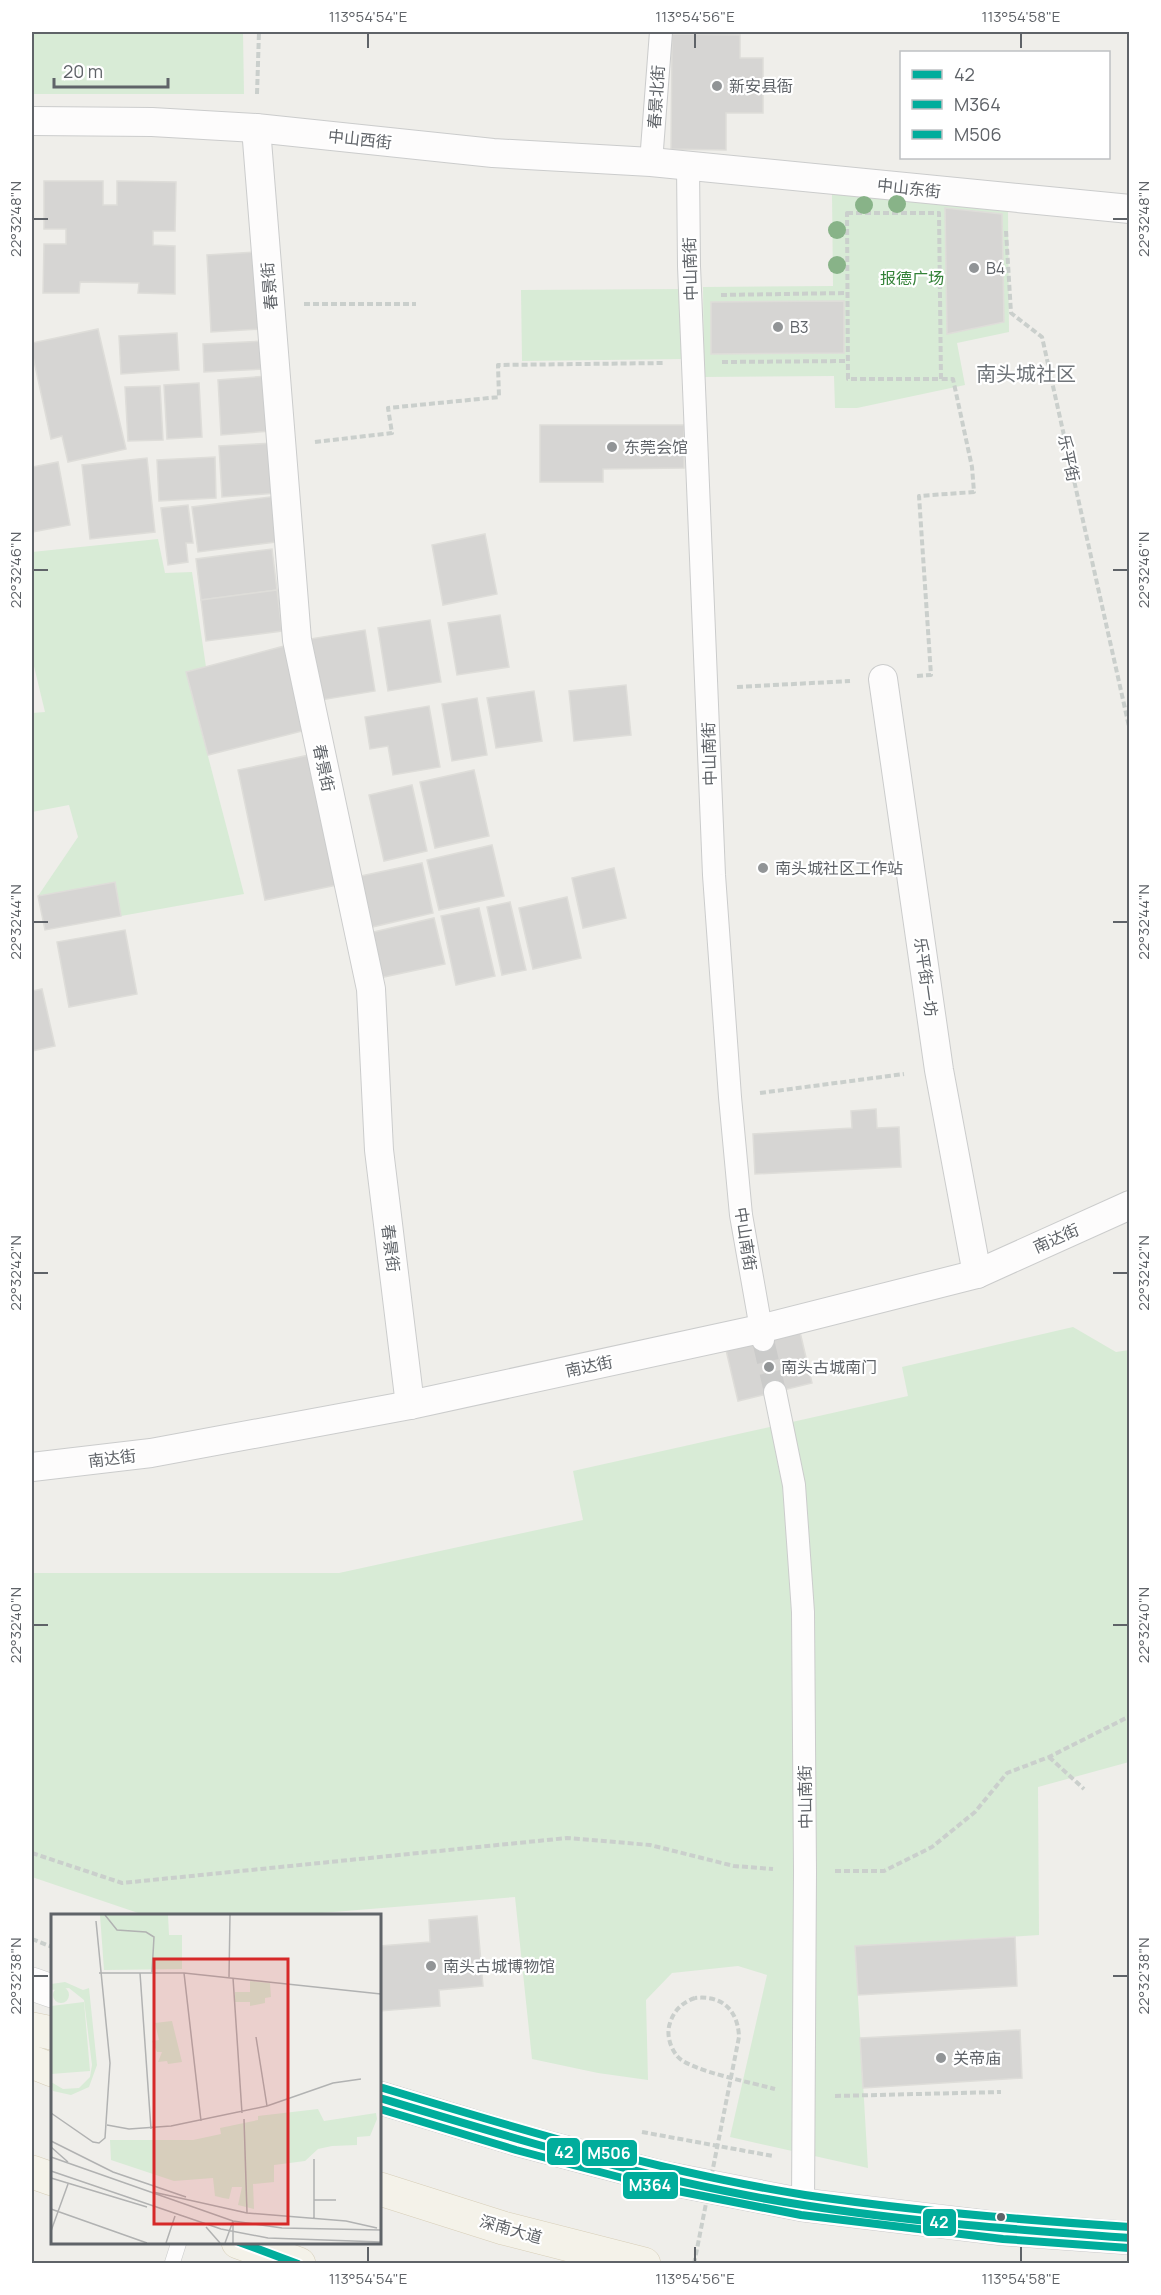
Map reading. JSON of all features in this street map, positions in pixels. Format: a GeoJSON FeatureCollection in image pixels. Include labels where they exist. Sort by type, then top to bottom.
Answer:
{"type":"FeatureCollection","features":[{"type":"Feature","properties":{"kind":"main road"},"geometry":{"type":"LineString","coordinates":[[32,1984],[51,1991]]}},
{"type":"Feature","properties":{"kind":"main road"},"geometry":{"type":"LineString","coordinates":[[32,2029],[51,2033]]}},
{"type":"Feature","properties":{"kind":"main road"},"geometry":{"type":"LineString","coordinates":[[32,2062],[51,2070]]}},
{"type":"Feature","properties":{"kind":"main road"},"geometry":{"type":"LineString","coordinates":[[381,2098],[519,2140],[660,2177],[803,2205],[1004,2229],[1130,2238]]}},
{"type":"Feature","properties":{"kind":"main road"},"geometry":{"type":"LineString","coordinates":[[32,2172],[51,2179]]}},
{"type":"Feature","properties":{"kind":"main road","name":"深南大道"},"geometry":{"type":"LineString","coordinates":[[381,2189],[503,2228],[644,2264]]}},
{"type":"Feature","properties":{"kind":"main road"},"geometry":{"type":"LineString","coordinates":[[244,2244],[299,2264]]}},
{"type":"Feature","properties":{"kind":"street","name":"春景北街"},"geometry":{"type":"LineString","coordinates":[[651,162],[661,32]]}},
{"type":"Feature","properties":{"kind":"street","name":"中山西街"},"geometry":{"type":"LineString","coordinates":[[32,121],[152,122],[256,128],[493,153],[688,165]]}},
{"type":"Feature","properties":{"kind":"street","name":"春景街"},"geometry":{"type":"LineString","coordinates":[[256,128],[297,640],[371,989],[379,1150],[410,1405]]}},
{"type":"Feature","properties":{"kind":"street","name":"中山东街"},"geometry":{"type":"LineString","coordinates":[[688,165],[1130,209]]}},
{"type":"Feature","properties":{"kind":"street","name":"中山南街"},"geometry":{"type":"LineString","coordinates":[[688,165],[690,295],[714,875],[741,1215],[762,1335]]}},
{"type":"Feature","properties":{"kind":"street","name":"乐平街一坊"},"geometry":{"type":"LineString","coordinates":[[883,679],[939,1070],[977,1274]]}},
{"type":"Feature","properties":{"kind":"street","name":"南达街"},"geometry":{"type":"LineString","coordinates":[[32,1467],[151,1453],[410,1405],[762,1335],[977,1274],[1130,1205]]}},
{"type":"Feature","properties":{"kind":"street","name":"中山南街"},"geometry":{"type":"LineString","coordinates":[[776,1392],[794,1485],[803,1612],[806,1871],[803,2205]]}},
{"type":"Feature","properties":{"kind":"lane"},"geometry":{"type":"LineString","coordinates":[[171,2264],[178,2244]]}},
{"type":"Feature","properties":{"kind":"path"},"geometry":{"type":"LineString","coordinates":[[256,128],[259,32]]}},
{"type":"Feature","properties":{"kind":"path","name":"乐平街"},"geometry":{"type":"LineString","coordinates":[[1004,198],[1011,313],[1042,337],[1130,730]]}},
{"type":"Feature","properties":{"kind":"path"},"geometry":{"type":"LineString","coordinates":[[707,689],[931,675],[920,496],[974,492],[972,467],[953,379],[941,379],[848,379],[847,213],[939,213],[941,379]]}},
{"type":"Feature","properties":{"kind":"path"},"geometry":{"type":"LineString","coordinates":[[690,295],[847,293]]}},
{"type":"Feature","properties":{"kind":"path"},"geometry":{"type":"LineString","coordinates":[[270,304],[416,304]]}},
{"type":"Feature","properties":{"kind":"path"},"geometry":{"type":"LineString","coordinates":[[281,446],[392,433],[387,408],[499,397],[498,365],[848,361]]}},
{"type":"Feature","properties":{"kind":"path"},"geometry":{"type":"LineString","coordinates":[[730,1097],[939,1070]]}},
{"type":"Feature","properties":{"kind":"path"},"geometry":{"type":"LineString","coordinates":[[32,1853],[122,1883],[567,1838],[650,1845],[734,1866],[806,1871],[884,1871],[932,1847],[975,1812],[1007,1773],[1049,1757],[1130,1716]]}},
{"type":"Feature","properties":{"kind":"path"},"geometry":{"type":"LineString","coordinates":[[1049,1757],[1084,1789]]}},
{"type":"Feature","properties":{"kind":"path"},"geometry":{"type":"LineString","coordinates":[[32,1939],[51,1947]]}},
{"type":"Feature","properties":{"kind":"path"},"geometry":{"type":"LineString","coordinates":[[694,2264],[717,2150],[730,2082],[732,2071],[739,2037],[734,2013],[726,2004],[716,1999],[695,1998],[686,2001],[678,2007],[671,2018],[668,2029],[669,2040],[678,2057],[692,2066],[712,2071],[722,2074],[732,2077],[752,2083],[804,2097],[1001,2092]]}},
{"type":"Feature","properties":{"kind":"path"},"geometry":{"type":"LineString","coordinates":[[639,2131],[803,2162]]}},
{"type":"Feature","properties":{"kind":"green space"},"geometry":{"type":"Polygon","coordinates":[[[32,32],[243,32],[244,94],[32,94],[32,32]]]}},
{"type":"Feature","properties":{"kind":"green space","name":"报德广场"},"geometry":{"type":"Polygon","coordinates":[[[832,194],[1008,209],[1009,332],[957,343],[965,385],[857,408],[835,408],[834,376],[704,377],[703,287],[833,286],[832,194]]]}},
{"type":"Feature","properties":{"kind":"green space"},"geometry":{"type":"Polygon","coordinates":[[[683,289],[684,359],[522,361],[521,290],[683,289]]]}},
{"type":"Feature","properties":{"kind":"green space"},"geometry":{"type":"Polygon","coordinates":[[[158,539],[165,573],[192,572],[206,667],[186,672],[244,894],[121,916],[115,882],[38,896],[78,837],[69,805],[32,812],[32,713],[45,712],[32,658],[32,552],[158,539]]]}},
{"type":"Feature","properties":{"kind":"green space"},"geometry":{"type":"Polygon","coordinates":[[[1073,1327],[1116,1352],[1129,1350],[1129,1762],[1038,1787],[1039,1935],[855,1946],[868,2168],[730,2137],[767,1975],[738,1966],[672,1973],[646,2000],[648,2080],[598,2073],[532,2059],[515,1897],[309,1914],[141,1914],[32,1877],[32,1573],[339,1573],[583,1520],[573,1471],[908,1396],[902,1367],[1073,1327]]]}},
{"type":"Feature","properties":{"kind":"building","name":"新安县衙"},"geometry":{"type":"Polygon","coordinates":[[[672,34],[740,35],[740,58],[763,58],[763,113],[726,113],[726,150],[671,149],[672,34]]]}},
{"type":"Feature","properties":{"kind":"building"},"geometry":{"type":"Polygon","coordinates":[[[44,181],[103,181],[103,205],[117,205],[117,181],[176,182],[175,231],[153,231],[153,245],[175,246],[175,294],[138,293],[139,283],[80,282],[79,293],[43,293],[44,244],[66,244],[66,229],[44,229],[44,181]]]}},
{"type":"Feature","properties":{"kind":"building","name":"B4"},"geometry":{"type":"Polygon","coordinates":[[[945,208],[1002,214],[1004,322],[947,334],[945,208]]]}},
{"type":"Feature","properties":{"kind":"building"},"geometry":{"type":"Polygon","coordinates":[[[256,252],[261,329],[211,332],[207,255],[256,252]]]}},
{"type":"Feature","properties":{"kind":"building","name":"B3"},"geometry":{"type":"Polygon","coordinates":[[[844,301],[844,353],[711,354],[711,302],[844,301]]]}},
{"type":"Feature","properties":{"kind":"building"},"geometry":{"type":"Polygon","coordinates":[[[98,329],[126,449],[68,462],[62,436],[51,439],[32,343],[98,329]]]}},
{"type":"Feature","properties":{"kind":"building"},"geometry":{"type":"Polygon","coordinates":[[[177,333],[179,370],[121,374],[119,336],[177,333]]]}},
{"type":"Feature","properties":{"kind":"building"},"geometry":{"type":"Polygon","coordinates":[[[265,341],[266,369],[204,372],[203,344],[265,341]]]}},
{"type":"Feature","properties":{"kind":"building"},"geometry":{"type":"Polygon","coordinates":[[[268,376],[271,431],[221,435],[218,380],[268,376]]]}},
{"type":"Feature","properties":{"kind":"building"},"geometry":{"type":"Polygon","coordinates":[[[199,383],[202,437],[167,439],[164,385],[199,383]]]}},
{"type":"Feature","properties":{"kind":"building"},"geometry":{"type":"Polygon","coordinates":[[[160,386],[163,440],[128,441],[125,387],[160,386]]]}},
{"type":"Feature","properties":{"kind":"building","name":"东莞会馆"},"geometry":{"type":"Polygon","coordinates":[[[540,425],[684,425],[684,468],[603,469],[603,482],[540,482],[540,425]]]}},
{"type":"Feature","properties":{"kind":"building"},"geometry":{"type":"Polygon","coordinates":[[[275,443],[278,493],[222,497],[219,446],[275,443]]]}},
{"type":"Feature","properties":{"kind":"building"},"geometry":{"type":"Polygon","coordinates":[[[215,457],[216,498],[159,501],[157,460],[215,457]]]}},
{"type":"Feature","properties":{"kind":"building"},"geometry":{"type":"Polygon","coordinates":[[[147,458],[155,532],[90,539],[82,465],[147,458]]]}},
{"type":"Feature","properties":{"kind":"building"},"geometry":{"type":"Polygon","coordinates":[[[58,462],[70,525],[32,532],[32,467],[58,462]]]}},
{"type":"Feature","properties":{"kind":"building"},"geometry":{"type":"Polygon","coordinates":[[[278,496],[284,541],[198,552],[192,507],[278,496]]]}},
{"type":"Feature","properties":{"kind":"building"},"geometry":{"type":"Polygon","coordinates":[[[188,505],[193,543],[186,543],[188,562],[168,565],[161,508],[188,505]]]}},
{"type":"Feature","properties":{"kind":"building"},"geometry":{"type":"Polygon","coordinates":[[[485,534],[497,594],[443,605],[432,545],[485,534]]]}},
{"type":"Feature","properties":{"kind":"building"},"geometry":{"type":"Polygon","coordinates":[[[272,549],[277,590],[201,600],[196,559],[272,549]]]}},
{"type":"Feature","properties":{"kind":"building"},"geometry":{"type":"Polygon","coordinates":[[[277,590],[282,631],[206,641],[201,600],[277,590]]]}},
{"type":"Feature","properties":{"kind":"building"},"geometry":{"type":"Polygon","coordinates":[[[500,615],[509,667],[457,675],[448,623],[500,615]]]}},
{"type":"Feature","properties":{"kind":"building"},"geometry":{"type":"Polygon","coordinates":[[[430,620],[441,682],[388,691],[378,628],[430,620]]]}},
{"type":"Feature","properties":{"kind":"building"},"geometry":{"type":"Polygon","coordinates":[[[365,630],[375,691],[321,700],[310,639],[365,630]]]}},
{"type":"Feature","properties":{"kind":"building"},"geometry":{"type":"Polygon","coordinates":[[[288,645],[310,729],[208,755],[186,672],[288,645]]]}},
{"type":"Feature","properties":{"kind":"building"},"geometry":{"type":"Polygon","coordinates":[[[626,685],[631,735],[574,741],[569,691],[626,685]]]}},
{"type":"Feature","properties":{"kind":"building"},"geometry":{"type":"Polygon","coordinates":[[[534,691],[542,741],[496,748],[487,698],[534,691]]]}},
{"type":"Feature","properties":{"kind":"building"},"geometry":{"type":"Polygon","coordinates":[[[477,698],[487,755],[452,761],[442,704],[477,698]]]}},
{"type":"Feature","properties":{"kind":"building"},"geometry":{"type":"Polygon","coordinates":[[[429,706],[440,767],[393,775],[388,746],[370,749],[365,717],[429,706]]]}},
{"type":"Feature","properties":{"kind":"building"},"geometry":{"type":"Polygon","coordinates":[[[314,754],[342,884],[265,900],[238,770],[314,754]]]}},
{"type":"Feature","properties":{"kind":"building"},"geometry":{"type":"Polygon","coordinates":[[[474,770],[489,836],[435,848],[420,782],[474,770]]]}},
{"type":"Feature","properties":{"kind":"building"},"geometry":{"type":"Polygon","coordinates":[[[412,785],[427,851],[384,861],[369,795],[412,785]]]}},
{"type":"Feature","properties":{"kind":"building"},"geometry":{"type":"Polygon","coordinates":[[[492,845],[504,896],[439,910],[427,860],[492,845]]]}},
{"type":"Feature","properties":{"kind":"building"},"geometry":{"type":"Polygon","coordinates":[[[422,863],[433,913],[368,928],[356,877],[422,863]]]}},
{"type":"Feature","properties":{"kind":"building"},"geometry":{"type":"Polygon","coordinates":[[[614,868],[626,918],[583,928],[572,878],[614,868]]]}},
{"type":"Feature","properties":{"kind":"building"},"geometry":{"type":"Polygon","coordinates":[[[115,882],[121,916],[45,930],[38,896],[115,882]]]}},
{"type":"Feature","properties":{"kind":"building"},"geometry":{"type":"Polygon","coordinates":[[[567,897],[581,958],[533,969],[519,908],[567,897]]]}},
{"type":"Feature","properties":{"kind":"building"},"geometry":{"type":"Polygon","coordinates":[[[510,902],[526,970],[502,975],[487,907],[510,902]]]}},
{"type":"Feature","properties":{"kind":"building"},"geometry":{"type":"Polygon","coordinates":[[[479,908],[495,976],[456,985],[441,916],[479,908]]]}},
{"type":"Feature","properties":{"kind":"building"},"geometry":{"type":"Polygon","coordinates":[[[434,918],[445,964],[379,978],[369,933],[434,918]]]}},
{"type":"Feature","properties":{"kind":"building"},"geometry":{"type":"Polygon","coordinates":[[[125,930],[137,994],[69,1007],[57,942],[125,930]]]}},
{"type":"Feature","properties":{"kind":"building"},"geometry":{"type":"Polygon","coordinates":[[[42,989],[55,1046],[32,1051],[32,991],[42,989]]]}},
{"type":"Feature","properties":{"kind":"building"},"geometry":{"type":"Polygon","coordinates":[[[876,1109],[877,1128],[899,1127],[901,1167],[755,1174],[753,1134],[852,1128],[851,1111],[876,1109]]]}},
{"type":"Feature","properties":{"kind":"building","name":"南头古城南门"},"geometry":{"type":"Polygon","coordinates":[[[800,1332],[812,1383],[738,1401],[726,1350],[800,1332]]]}},
{"type":"Feature","properties":{"kind":"building","name":"南头古城博物馆"},"geometry":{"type":"Polygon","coordinates":[[[477,1916],[483,1986],[439,1990],[440,2006],[381,2011],[381,1946],[430,1942],[429,1920],[477,1916]]]}},
{"type":"Feature","properties":{"kind":"building"},"geometry":{"type":"Polygon","coordinates":[[[1015,1937],[1017,1986],[858,1995],[855,1946],[1015,1937]]]}},
{"type":"Feature","properties":{"kind":"building"},"geometry":{"type":"Polygon","coordinates":[[[1020,2030],[1022,2078],[863,2088],[860,2038],[1020,2030]]]}},
{"type":"Feature","properties":{"kind":"tunnel"},"geometry":{"type":"LineString","coordinates":[[763,1340],[775,1392]]}},
{"type":"Feature","properties":{"kind":"transit line","name":"M506"},"geometry":{"type":"LineString","coordinates":[[383,2088],[592,2149],[751,2186],[845,2201],[926,2210],[1130,2227]]}},
{"type":"Feature","properties":{"kind":"transit line","name":"42"},"geometry":{"type":"LineString","coordinates":[[381,2098],[590,2159],[749,2196],[925,2221],[1130,2238]]}},
{"type":"Feature","properties":{"kind":"transit line","name":"M364"},"geometry":{"type":"LineString","coordinates":[[381,2109],[516,2150],[657,2187],[801,2215],[1003,2239],[1129,2248]]}},
{"type":"Feature","properties":{"kind":"transit line","name":"42"},"geometry":{"type":"LineString","coordinates":[[244,2244],[298,2264]]}},
{"type":"Feature","properties":{"kind":"place","name":"新安县衙"},"geometry":{"type":"Point","coordinates":[717,86]}},
{"type":"Feature","properties":{"kind":"place","name":"B4"},"geometry":{"type":"Point","coordinates":[974,268]}},
{"type":"Feature","properties":{"kind":"place","name":"B3"},"geometry":{"type":"Point","coordinates":[778,327]}},
{"type":"Feature","properties":{"kind":"place","name":"东莞会馆"},"geometry":{"type":"Point","coordinates":[612,447]}},
{"type":"Feature","properties":{"kind":"place","name":"南头城社区工作站"},"geometry":{"type":"Point","coordinates":[763,868]}},
{"type":"Feature","properties":{"kind":"place","name":"南头古城南门"},"geometry":{"type":"Point","coordinates":[769,1367]}},
{"type":"Feature","properties":{"kind":"place","name":"南头古城博物馆"},"geometry":{"type":"Point","coordinates":[431,1966]}},
{"type":"Feature","properties":{"kind":"place","name":"关帝庙"},"geometry":{"type":"Point","coordinates":[941,2058]}},
{"type":"Feature","properties":{"kind":"district","name":"南头城社区"},"geometry":{"type":"Point","coordinates":[1026,373]}}]}
